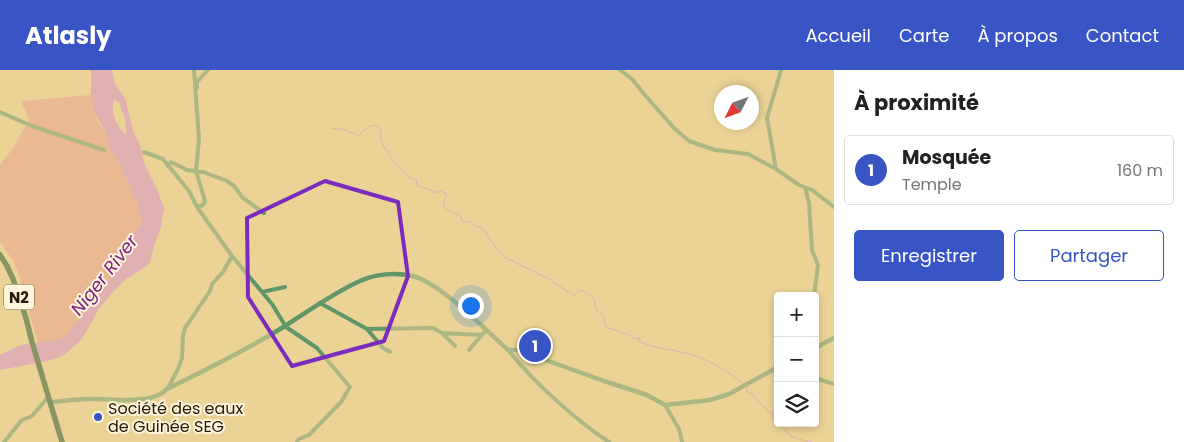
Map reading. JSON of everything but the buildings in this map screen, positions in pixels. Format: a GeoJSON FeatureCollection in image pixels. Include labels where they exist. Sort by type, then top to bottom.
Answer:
{"type":"FeatureCollection","features":[{"type":"Feature","properties":{"kind":"highway","name":"N2"},"geometry":{"type":"LineString","coordinates":[[0,255],[13,279],[26,318],[62,442]]}},
{"type":"Feature","properties":{"kind":"street"},"geometry":{"type":"LineString","coordinates":[[194,70],[199,139],[196,171],[205,201],[203,205],[196,207]]}},
{"type":"Feature","properties":{"kind":"street"},"geometry":{"type":"LineString","coordinates":[[195,91],[197,89],[197,82],[208,70]]}},
{"type":"Feature","properties":{"kind":"street"},"geometry":{"type":"LineString","coordinates":[[620,70],[633,80],[674,128],[689,141],[715,150],[748,154],[776,168],[812,190],[834,207]]}},
{"type":"Feature","properties":{"kind":"street"},"geometry":{"type":"LineString","coordinates":[[776,168],[767,118],[781,70]]}},
{"type":"Feature","properties":{"kind":"street"},"geometry":{"type":"LineString","coordinates":[[0,112],[32,126],[104,150]]}},
{"type":"Feature","properties":{"kind":"street"},"geometry":{"type":"LineString","coordinates":[[144,152],[162,159],[189,191],[196,207],[232,256],[262,292],[285,326],[317,348],[350,387],[341,402],[309,435],[299,439],[297,442]]}},
{"type":"Feature","properties":{"kind":"street"},"geometry":{"type":"LineString","coordinates":[[168,166],[171,162],[186,170],[203,172],[227,181],[234,186],[243,198],[264,213]]}},
{"type":"Feature","properties":{"kind":"street"},"geometry":{"type":"LineString","coordinates":[[805,187],[810,209],[812,250],[818,265],[815,292]]}},
{"type":"Feature","properties":{"kind":"street"},"geometry":{"type":"LineString","coordinates":[[4,442],[22,420],[32,416],[50,399],[146,399],[163,394],[180,363],[185,328],[232,256]]}},
{"type":"Feature","properties":{"kind":"street"},"geometry":{"type":"LineString","coordinates":[[167,389],[285,326],[359,281],[383,275],[413,276],[439,290],[486,330],[508,350],[545,390],[589,429],[608,442]]}},
{"type":"Feature","properties":{"kind":"street"},"geometry":{"type":"LineString","coordinates":[[262,292],[285,286]]}},
{"type":"Feature","properties":{"kind":"street"},"geometry":{"type":"LineString","coordinates":[[320,303],[367,328],[383,348],[390,352]]}},
{"type":"Feature","properties":{"kind":"street"},"geometry":{"type":"LineString","coordinates":[[367,328],[433,328],[442,333],[455,346]]}},
{"type":"Feature","properties":{"kind":"street"},"geometry":{"type":"LineString","coordinates":[[469,350],[486,330]]}},
{"type":"Feature","properties":{"kind":"street"},"geometry":{"type":"LineString","coordinates":[[442,333],[482,335]]}},
{"type":"Feature","properties":{"kind":"street"},"geometry":{"type":"LineString","coordinates":[[819,345],[834,338]]}},
{"type":"Feature","properties":{"kind":"street"},"geometry":{"type":"LineString","coordinates":[[508,350],[518,350],[604,381],[647,394],[665,405],[679,429],[682,442]]}},
{"type":"Feature","properties":{"kind":"street"},"geometry":{"type":"LineString","coordinates":[[665,405],[710,400],[728,394],[774,370]]}},
{"type":"Feature","properties":{"kind":"street"},"geometry":{"type":"LineString","coordinates":[[819,379],[834,384]]}},
{"type":"Feature","properties":{"kind":"highlighted area"},"geometry":{"type":"Polygon","coordinates":[[[325,181],[398,202],[408,276],[384,341],[292,366],[248,297],[247,218],[325,181]]]}},
{"type":"Feature","properties":{"kind":"shaded area"},"geometry":{"type":"Polygon","coordinates":[[[91,70],[112,70],[115,84],[125,98],[144,163],[164,208],[161,227],[151,259],[148,265],[125,280],[112,293],[99,309],[82,339],[69,351],[60,357],[48,361],[0,370],[0,355],[19,346],[56,340],[67,334],[103,290],[122,259],[134,232],[142,222],[136,201],[109,147],[107,136],[95,113],[91,95],[91,70]],[[114,99],[113,113],[117,123],[126,135],[125,122],[119,102],[114,99]]]}},
{"type":"Feature","properties":{"kind":"shaded area"},"geometry":{"type":"Polygon","coordinates":[[[91,95],[97,120],[107,136],[109,147],[136,201],[142,222],[134,232],[122,259],[103,290],[67,334],[54,341],[38,344],[14,262],[0,242],[0,165],[13,148],[29,120],[21,101],[91,95]]]}},
{"type":"Feature","properties":{"kind":"waterway"},"geometry":{"type":"LineString","coordinates":[[331,128],[354,132],[358,136],[369,126],[376,125],[381,131],[381,138],[386,150],[401,170],[412,179],[417,180],[416,184],[418,186],[429,189],[434,193],[440,191],[447,194],[444,207],[460,215],[463,222],[469,221],[485,231],[504,257],[549,279],[573,295],[581,290],[589,294],[594,299],[596,310],[603,315],[606,327],[635,339],[639,337],[639,341],[652,346],[699,357],[720,367],[744,384]]}},
{"type":"Feature","properties":{"kind":"waterway"},"geometry":{"type":"LineString","coordinates":[[747,387],[747,392],[753,395],[767,411],[773,413],[774,418]]}},
{"type":"Feature","properties":{"kind":"waterway"},"geometry":{"type":"LineString","coordinates":[[783,427],[790,435],[797,439],[812,442]]}},
{"type":"Feature","properties":{"kind":"place","name":"Mosquée"},"geometry":{"type":"Point","coordinates":[535,346]}},
{"type":"Feature","properties":{"kind":"place","name":"Société des eaux de Guinée SEG"},"geometry":{"type":"Point","coordinates":[98,417]}},
{"type":"Feature","properties":{"kind":"water label","name":"Niger River"},"geometry":{"type":"Point","coordinates":[104,275]}}]}
